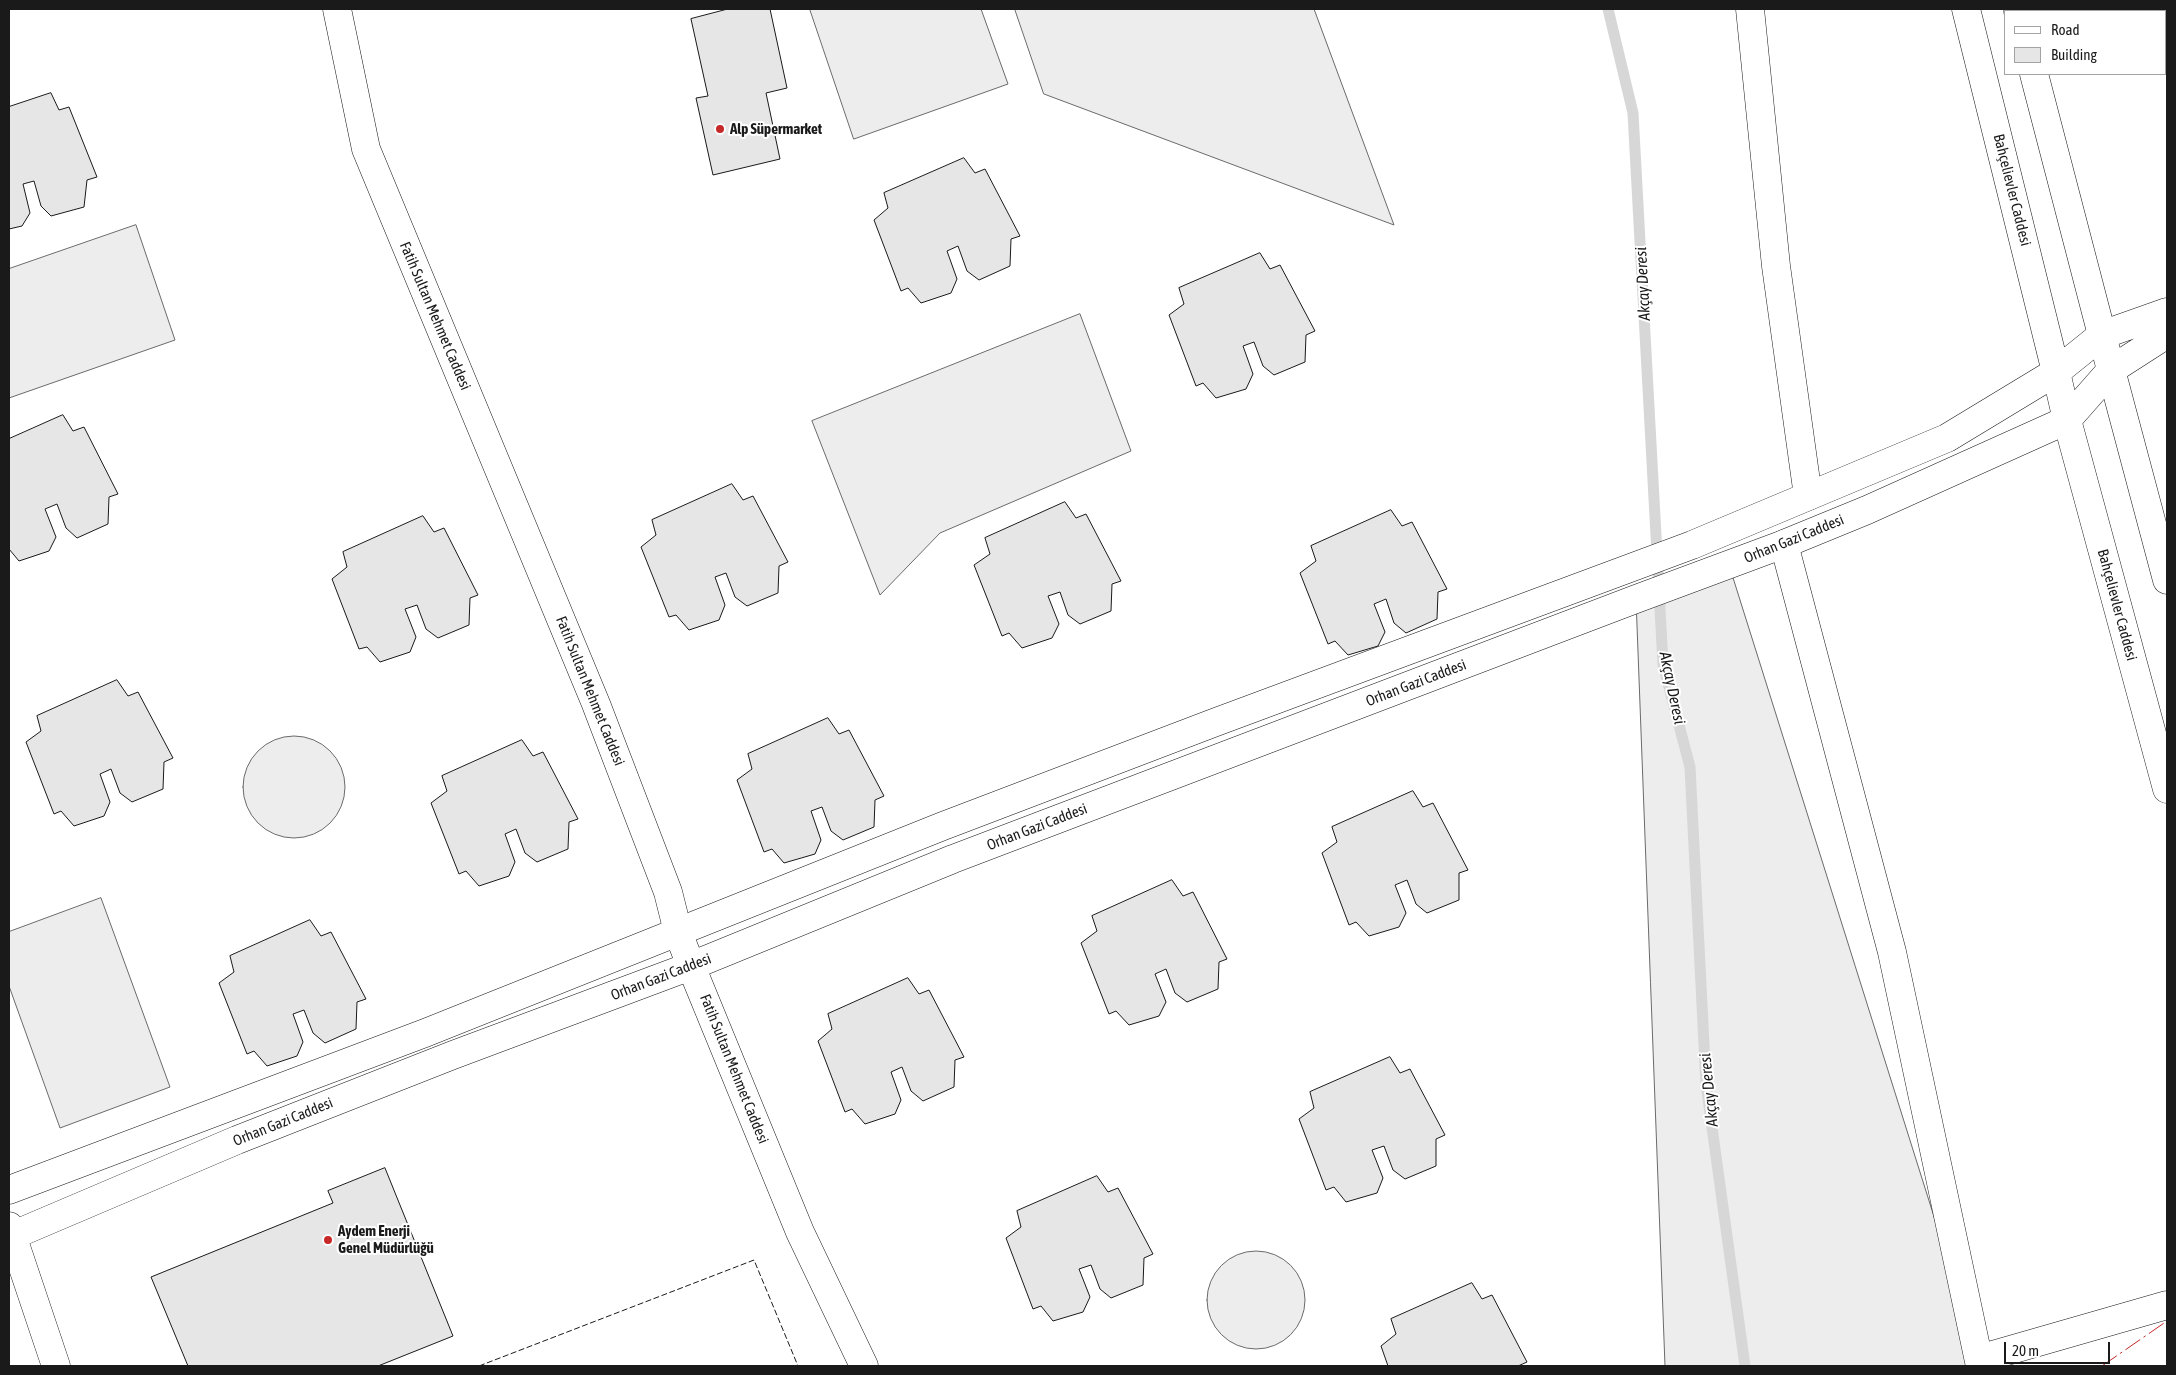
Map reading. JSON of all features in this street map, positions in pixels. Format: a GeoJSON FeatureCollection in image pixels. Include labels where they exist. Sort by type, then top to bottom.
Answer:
{"type":"FeatureCollection","features":[{"type":"Feature","properties":{"kind":"street","name":"Fatih Sultan Mehmet Caddesi"},"geometry":{"type":"LineString","coordinates":[[337,9],[366,149],[596,704],[668,892],[678,932],[691,966],[800,1232],[864,1366]]}},
{"type":"Feature","properties":{"kind":"street"},"geometry":{"type":"LineString","coordinates":[[1750,9],[1776,266],[1808,496]]}},
{"type":"Feature","properties":{"kind":"street","name":"Bahçelievler Caddesi"},"geometry":{"type":"LineString","coordinates":[[1966,9],[2067,420],[2167,790]]}},
{"type":"Feature","properties":{"kind":"street"},"geometry":{"type":"LineString","coordinates":[[2034,75],[2167,580]]}},
{"type":"Feature","properties":{"kind":"street","name":"Orhan Gazi Caddesi"},"geometry":{"type":"LineString","coordinates":[[9,1190],[407,1041],[943,826],[1680,549],[1947,438],[2056,372],[2102,335],[2167,312]]}},
{"type":"Feature","properties":{"kind":"street"},"geometry":{"type":"LineString","coordinates":[[2067,420],[2111,370],[2167,334]]}},
{"type":"Feature","properties":{"kind":"street","name":"Orhan Gazi Caddesi"},"geometry":{"type":"LineString","coordinates":[[10,1233],[237,1140],[453,1055],[691,966],[953,859],[1784,544],[1867,510],[2067,420]]}},
{"type":"Feature","properties":{"kind":"street"},"geometry":{"type":"LineString","coordinates":[[1784,544],[1892,952],[1979,1363],[2167,1305]]}},
{"type":"Feature","properties":{"kind":"street"},"geometry":{"type":"LineString","coordinates":[[10,1233],[56,1366]]}},
{"type":"Feature","properties":{"kind":"shaded area"},"geometry":{"type":"Polygon","coordinates":[[[810,9],[981,9],[1008,84],[854,139],[810,9]]]}},
{"type":"Feature","properties":{"kind":"shaded area"},"geometry":{"type":"Polygon","coordinates":[[[1015,9],[1314,9],[1394,225],[1044,94],[1015,9]]]}},
{"type":"Feature","properties":{"kind":"shaded area"},"geometry":{"type":"Polygon","coordinates":[[[136,225],[175,340],[9,398],[9,269],[136,225]]]}},
{"type":"Feature","properties":{"kind":"shaded area"},"geometry":{"type":"Polygon","coordinates":[[[1080,314],[1131,451],[940,533],[880,595],[812,421],[1080,314]]]}},
{"type":"Feature","properties":{"kind":"shaded area"},"geometry":{"type":"Polygon","coordinates":[[[1729,565],[1981,1366],[1665,1366],[1636,599],[1729,565]]]}},
{"type":"Feature","properties":{"kind":"shaded area"},"geometry":{"type":"Polygon","coordinates":[[[294,736],[304,737],[323,744],[337,758],[344,777],[344,797],[337,816],[323,830],[304,837],[294,838],[284,837],[265,830],[251,816],[244,797],[243,787],[244,777],[251,758],[265,744],[284,737],[294,736]]]}},
{"type":"Feature","properties":{"kind":"shaded area"},"geometry":{"type":"Polygon","coordinates":[[[101,898],[170,1087],[60,1128],[9,986],[9,932],[101,898]]]}},
{"type":"Feature","properties":{"kind":"shaded area"},"geometry":{"type":"Polygon","coordinates":[[[1256,1251],[1275,1254],[1291,1265],[1302,1281],[1305,1300],[1302,1319],[1291,1335],[1275,1346],[1256,1349],[1237,1346],[1221,1335],[1210,1319],[1207,1300],[1210,1281],[1221,1265],[1237,1254],[1256,1251]]]}},
{"type":"Feature","properties":{"kind":"building"},"geometry":{"type":"Polygon","coordinates":[[[728,9],[770,9],[787,88],[766,93],[780,159],[713,175],[696,98],[708,96],[691,19],[728,9]]]}},
{"type":"Feature","properties":{"kind":"building"},"geometry":{"type":"Polygon","coordinates":[[[51,93],[59,110],[69,107],[97,177],[87,180],[84,207],[51,216],[41,206],[34,181],[23,184],[30,213],[22,226],[9,229],[9,107],[51,93]]]}},
{"type":"Feature","properties":{"kind":"building"},"geometry":{"type":"Polygon","coordinates":[[[964,158],[975,173],[985,169],[1020,236],[1011,239],[1010,266],[979,280],[967,271],[958,246],[947,251],[957,279],[951,293],[921,303],[908,288],[901,291],[874,220],[888,208],[884,193],[964,158]]]}},
{"type":"Feature","properties":{"kind":"building"},"geometry":{"type":"Polygon","coordinates":[[[1260,253],[1270,269],[1280,265],[1315,331],[1306,335],[1305,362],[1274,375],[1263,366],[1254,342],[1243,346],[1253,374],[1246,389],[1216,398],[1203,383],[1196,386],[1169,315],[1184,304],[1179,288],[1260,253]]]}},
{"type":"Feature","properties":{"kind":"building"},"geometry":{"type":"Polygon","coordinates":[[[63,415],[73,431],[84,427],[118,494],[109,497],[108,524],[77,538],[66,528],[57,504],[45,509],[56,537],[49,551],[19,561],[9,549],[9,439],[63,415]]]}},
{"type":"Feature","properties":{"kind":"building"},"geometry":{"type":"Polygon","coordinates":[[[732,484],[743,500],[753,496],[788,562],[779,566],[778,593],[747,606],[735,597],[726,573],[715,577],[725,605],[719,620],[689,630],[676,615],[669,617],[641,547],[656,535],[652,520],[732,484]]]}},
{"type":"Feature","properties":{"kind":"building"},"geometry":{"type":"Polygon","coordinates":[[[1065,502],[1076,518],[1086,514],[1121,581],[1112,584],[1111,611],[1080,624],[1068,615],[1060,592],[1048,596],[1059,624],[1052,638],[1022,648],[1009,633],[1002,636],[974,565],[990,554],[985,538],[1065,502]]]}},
{"type":"Feature","properties":{"kind":"building"},"geometry":{"type":"Polygon","coordinates":[[[1391,510],[1402,526],[1412,522],[1447,589],[1438,592],[1437,619],[1406,633],[1394,623],[1386,599],[1374,604],[1385,632],[1378,646],[1348,655],[1335,641],[1328,644],[1300,573],[1316,561],[1311,546],[1391,510]]]}},
{"type":"Feature","properties":{"kind":"building"},"geometry":{"type":"Polygon","coordinates":[[[423,516],[434,532],[444,528],[478,595],[470,598],[469,625],[438,638],[426,629],[417,605],[405,609],[416,637],[410,652],[380,662],[367,647],[359,649],[332,579],[347,567],[343,552],[423,516]]]}},
{"type":"Feature","properties":{"kind":"building"},"geometry":{"type":"Polygon","coordinates":[[[117,680],[128,696],[138,692],[173,758],[164,762],[163,789],[132,802],[120,793],[111,769],[100,774],[110,802],[104,816],[74,826],[61,811],[54,814],[26,742],[41,731],[37,716],[117,680]]]}},
{"type":"Feature","properties":{"kind":"building"},"geometry":{"type":"Polygon","coordinates":[[[828,718],[839,734],[849,730],[884,796],[875,800],[874,827],[843,840],[831,831],[822,807],[811,811],[821,840],[815,854],[784,863],[772,849],[764,852],[737,780],[752,769],[748,754],[828,718]]]}},
{"type":"Feature","properties":{"kind":"building"},"geometry":{"type":"Polygon","coordinates":[[[522,740],[533,756],[543,752],[578,819],[569,822],[568,849],[537,862],[525,853],[516,829],[505,834],[515,862],[509,876],[479,886],[466,871],[459,874],[431,803],[447,791],[442,776],[522,740]]]}},
{"type":"Feature","properties":{"kind":"building"},"geometry":{"type":"Polygon","coordinates":[[[1413,791],[1423,807],[1433,803],[1468,870],[1459,873],[1459,900],[1427,913],[1416,904],[1407,880],[1395,885],[1406,913],[1399,927],[1369,936],[1356,922],[1349,925],[1322,853],[1337,842],[1332,827],[1413,791]]]}},
{"type":"Feature","properties":{"kind":"building"},"geometry":{"type":"Polygon","coordinates":[[[1172,880],[1183,896],[1193,892],[1227,959],[1219,962],[1218,989],[1187,1002],[1175,993],[1166,969],[1155,974],[1166,1002],[1159,1016],[1129,1025],[1116,1011],[1109,1014],[1081,943],[1097,931],[1092,916],[1172,880]]]}},
{"type":"Feature","properties":{"kind":"building"},"geometry":{"type":"Polygon","coordinates":[[[310,920],[321,936],[331,932],[366,999],[357,1002],[356,1029],[325,1043],[313,1033],[304,1010],[293,1014],[303,1042],[297,1056],[267,1066],[254,1051],[247,1054],[219,983],[234,972],[230,956],[310,920]]]}},
{"type":"Feature","properties":{"kind":"building"},"geometry":{"type":"Polygon","coordinates":[[[908,978],[919,994],[929,990],[964,1057],[955,1060],[954,1087],[923,1101],[911,1091],[902,1067],[891,1072],[901,1100],[895,1114],[865,1124],[852,1109],[845,1112],[818,1041],[832,1029],[828,1014],[908,978]]]}},
{"type":"Feature","properties":{"kind":"building"},"geometry":{"type":"Polygon","coordinates":[[[1390,1057],[1400,1073],[1410,1069],[1445,1135],[1436,1139],[1436,1166],[1405,1179],[1393,1170],[1384,1146],[1372,1150],[1383,1178],[1377,1193],[1346,1202],[1334,1187],[1326,1190],[1299,1119],[1314,1108],[1310,1092],[1390,1057]]]}},
{"type":"Feature","properties":{"kind":"building","name":"Aydem Enerji Genel Müdürlüğü"},"geometry":{"type":"Polygon","coordinates":[[[385,1168],[453,1336],[378,1366],[188,1366],[151,1277],[333,1203],[328,1191],[385,1168]]]}},
{"type":"Feature","properties":{"kind":"building"},"geometry":{"type":"Polygon","coordinates":[[[1097,1176],[1108,1192],[1118,1188],[1153,1254],[1144,1258],[1143,1285],[1111,1298],[1100,1289],[1091,1265],[1079,1269],[1090,1297],[1083,1312],[1053,1321],[1041,1306],[1033,1309],[1006,1238],[1021,1227],[1017,1211],[1097,1176]]]}},
{"type":"Feature","properties":{"kind":"building"},"geometry":{"type":"Polygon","coordinates":[[[1472,1283],[1482,1299],[1492,1295],[1527,1362],[1518,1366],[1388,1366],[1381,1346],[1396,1334],[1391,1319],[1472,1283]]]}},
{"type":"Feature","properties":{"kind":"waterway","name":"Akçay Deresi"},"geometry":{"type":"LineString","coordinates":[[1608,9],[1633,113],[1663,664],[1690,767],[1706,1084],[1745,1366]]}},
{"type":"Feature","properties":{"kind":"fence"},"geometry":{"type":"LineString","coordinates":[[479,1366],[754,1260],[798,1366]]}},
{"type":"Feature","properties":{"kind":"power"},"geometry":{"type":"LineString","coordinates":[[2102,1366],[2167,1321]]}},
{"type":"Feature","properties":{"kind":"place","name":"Alp Süpermarket"},"geometry":{"type":"Point","coordinates":[720,129]}},
{"type":"Feature","properties":{"kind":"place","name":"Aydem Enerji Genel Müdürlüğü"},"geometry":{"type":"Point","coordinates":[328,1240]}}]}
